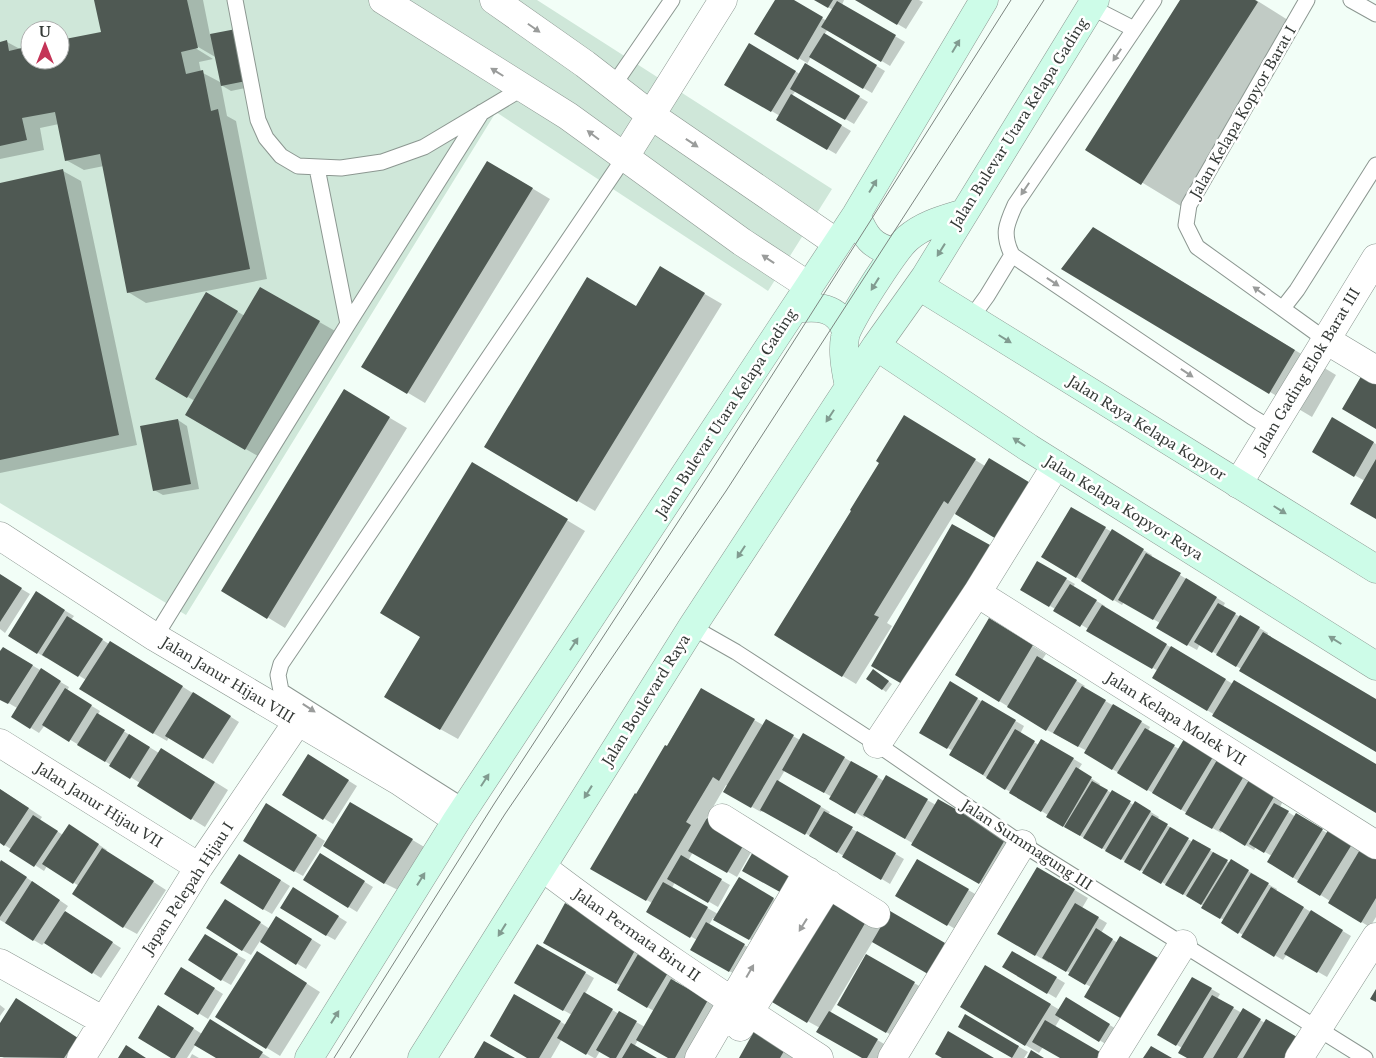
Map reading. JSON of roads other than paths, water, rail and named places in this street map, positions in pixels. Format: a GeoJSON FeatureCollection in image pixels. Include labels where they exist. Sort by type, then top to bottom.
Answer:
{"type":"FeatureCollection","features":[{"type":"Feature","properties":{"kind":"main road","name":"Jalan Bulevar Utara Kelapa Gading"},"geometry":{"type":"LineString","coordinates":[[462,814],[856,215],[984,0]]}},
{"type":"Feature","properties":{"kind":"main road","name":"Jalan Bulevar Utara Kelapa Gading"},"geometry":{"type":"LineString","coordinates":[[876,346],[919,286],[1093,4]]}},
{"type":"Feature","properties":{"kind":"main road"},"geometry":{"type":"LineString","coordinates":[[846,331],[895,252],[908,238],[923,227],[964,213]]}},
{"type":"Feature","properties":{"kind":"main road"},"geometry":{"type":"LineString","coordinates":[[856,215],[863,232],[875,245],[883,250],[895,252]]}},
{"type":"Feature","properties":{"kind":"main road","name":"Jalan Raya Kelapa Kopyor"},"geometry":{"type":"LineString","coordinates":[[919,286],[1376,569]]}},
{"type":"Feature","properties":{"kind":"main road"},"geometry":{"type":"LineString","coordinates":[[794,309],[821,308],[839,316],[843,321],[846,331],[844,353],[849,387]]}},
{"type":"Feature","properties":{"kind":"main road","name":"Jalan Boulevard Raya"},"geometry":{"type":"LineString","coordinates":[[422,1058],[692,627],[876,346]]}},
{"type":"Feature","properties":{"kind":"main road","name":"Jalan Kelapa Kopyor Raya"},"geometry":{"type":"LineString","coordinates":[[876,346],[1056,466],[1376,666]]}},
{"type":"Feature","properties":{"kind":"main road"},"geometry":{"type":"LineString","coordinates":[[309,1058],[462,814]]}},
{"type":"Feature","properties":{"kind":"street"},"geometry":{"type":"LineString","coordinates":[[383,0],[568,116],[742,242],[809,286]]}},
{"type":"Feature","properties":{"kind":"street"},"geometry":{"type":"LineString","coordinates":[[494,0],[585,64],[652,116],[837,242]]}},
{"type":"Feature","properties":{"kind":"street"},"geometry":{"type":"LineString","coordinates":[[624,158],[723,0]]}},
{"type":"Feature","properties":{"kind":"street","name":"Jalan Gading Elok Barat III"},"geometry":{"type":"LineString","coordinates":[[1238,484],[1376,258]]}},
{"type":"Feature","properties":{"kind":"street","name":"Jalan Kelapa Kopyor Barat I"},"geometry":{"type":"LineString","coordinates":[[1326,340],[1376,370]]}},
{"type":"Feature","properties":{"kind":"street"},"geometry":{"type":"LineString","coordinates":[[877,744],[977,593],[1056,466]]}},
{"type":"Feature","properties":{"kind":"street","name":"Jalan Janur Hijau VIII"},"geometry":{"type":"LineString","coordinates":[[0,536],[155,636],[399,781],[462,814]]}},
{"type":"Feature","properties":{"kind":"street","name":"Jalan Kelapa Molek VII"},"geometry":{"type":"LineString","coordinates":[[977,593],[1376,845]]}},
{"type":"Feature","properties":{"kind":"street","name":"Japan Pelepah Hijau I"},"geometry":{"type":"LineString","coordinates":[[81,1058],[199,867],[298,721]]}},
{"type":"Feature","properties":{"kind":"street","name":"Jalan Janur Hijau VII"},"geometry":{"type":"LineString","coordinates":[[0,743],[199,867]]}},
{"type":"Feature","properties":{"kind":"street"},"geometry":{"type":"LineString","coordinates":[[722,818],[876,914]]}},
{"type":"Feature","properties":{"kind":"street"},"geometry":{"type":"LineString","coordinates":[[892,1058],[1022,844]]}},
{"type":"Feature","properties":{"kind":"street","name":"Jalan Permata Biru II"},"geometry":{"type":"LineString","coordinates":[[542,867],[585,900],[819,1058]]}},
{"type":"Feature","properties":{"kind":"street"},"geometry":{"type":"LineString","coordinates":[[699,1058],[741,1007],[819,877]]}},
{"type":"Feature","properties":{"kind":"street"},"geometry":{"type":"LineString","coordinates":[[1299,1058],[1376,937]]}},
{"type":"Feature","properties":{"kind":"street"},"geometry":{"type":"LineString","coordinates":[[1112,1058],[1183,944]]}},
{"type":"Feature","properties":{"kind":"street"},"geometry":{"type":"LineString","coordinates":[[0,963],[104,1021]]}},
{"type":"Feature","properties":{"kind":"street"},"geometry":{"type":"LineString","coordinates":[[720,1058],[741,1007]]}},
{"type":"Feature","properties":{"kind":"lane"},"geometry":{"type":"LineString","coordinates":[[235,0],[258,120],[266,138],[281,156],[298,166],[341,168],[382,162],[424,147],[523,88]]}},
{"type":"Feature","properties":{"kind":"lane"},"geometry":{"type":"LineString","coordinates":[[613,86],[672,0]]}},
{"type":"Feature","properties":{"kind":"lane"},"geometry":{"type":"LineString","coordinates":[[1154,0],[1015,205],[1006,223],[1006,241],[1012,255],[1272,429]]}},
{"type":"Feature","properties":{"kind":"lane","name":"Jalan Kelapa Kopyor Barat I"},"geometry":{"type":"LineString","coordinates":[[1307,0],[1190,205],[1186,225],[1197,247],[1326,340]]}},
{"type":"Feature","properties":{"kind":"lane"},"geometry":{"type":"LineString","coordinates":[[1352,0],[1376,14]]}},
{"type":"Feature","properties":{"kind":"lane"},"geometry":{"type":"LineString","coordinates":[[1093,4],[1134,29]]}},
{"type":"Feature","properties":{"kind":"lane"},"geometry":{"type":"LineString","coordinates":[[155,636],[482,112]]}},
{"type":"Feature","properties":{"kind":"lane"},"geometry":{"type":"LineString","coordinates":[[462,814],[282,691],[278,675],[281,664],[624,158]]}},
{"type":"Feature","properties":{"kind":"lane"},"geometry":{"type":"LineString","coordinates":[[1283,308],[1297,290],[1376,165]]}},
{"type":"Feature","properties":{"kind":"lane"},"geometry":{"type":"LineString","coordinates":[[317,168],[348,324]]}},
{"type":"Feature","properties":{"kind":"lane"},"geometry":{"type":"LineString","coordinates":[[971,318],[1012,255]]}},
{"type":"Feature","properties":{"kind":"lane","name":"Jalan Summagung III"},"geometry":{"type":"LineString","coordinates":[[692,627],[736,652],[877,744],[1022,844],[1365,1058]]}},
{"type":"Feature","properties":{"kind":"tram line"},"geometry":{"type":"LineString","coordinates":[[334,1058],[494,804],[706,479],[1011,0]]}},
{"type":"Feature","properties":{"kind":"tram line"},"geometry":{"type":"LineString","coordinates":[[350,1058],[505,814],[726,491],[1044,0]]}}]}
